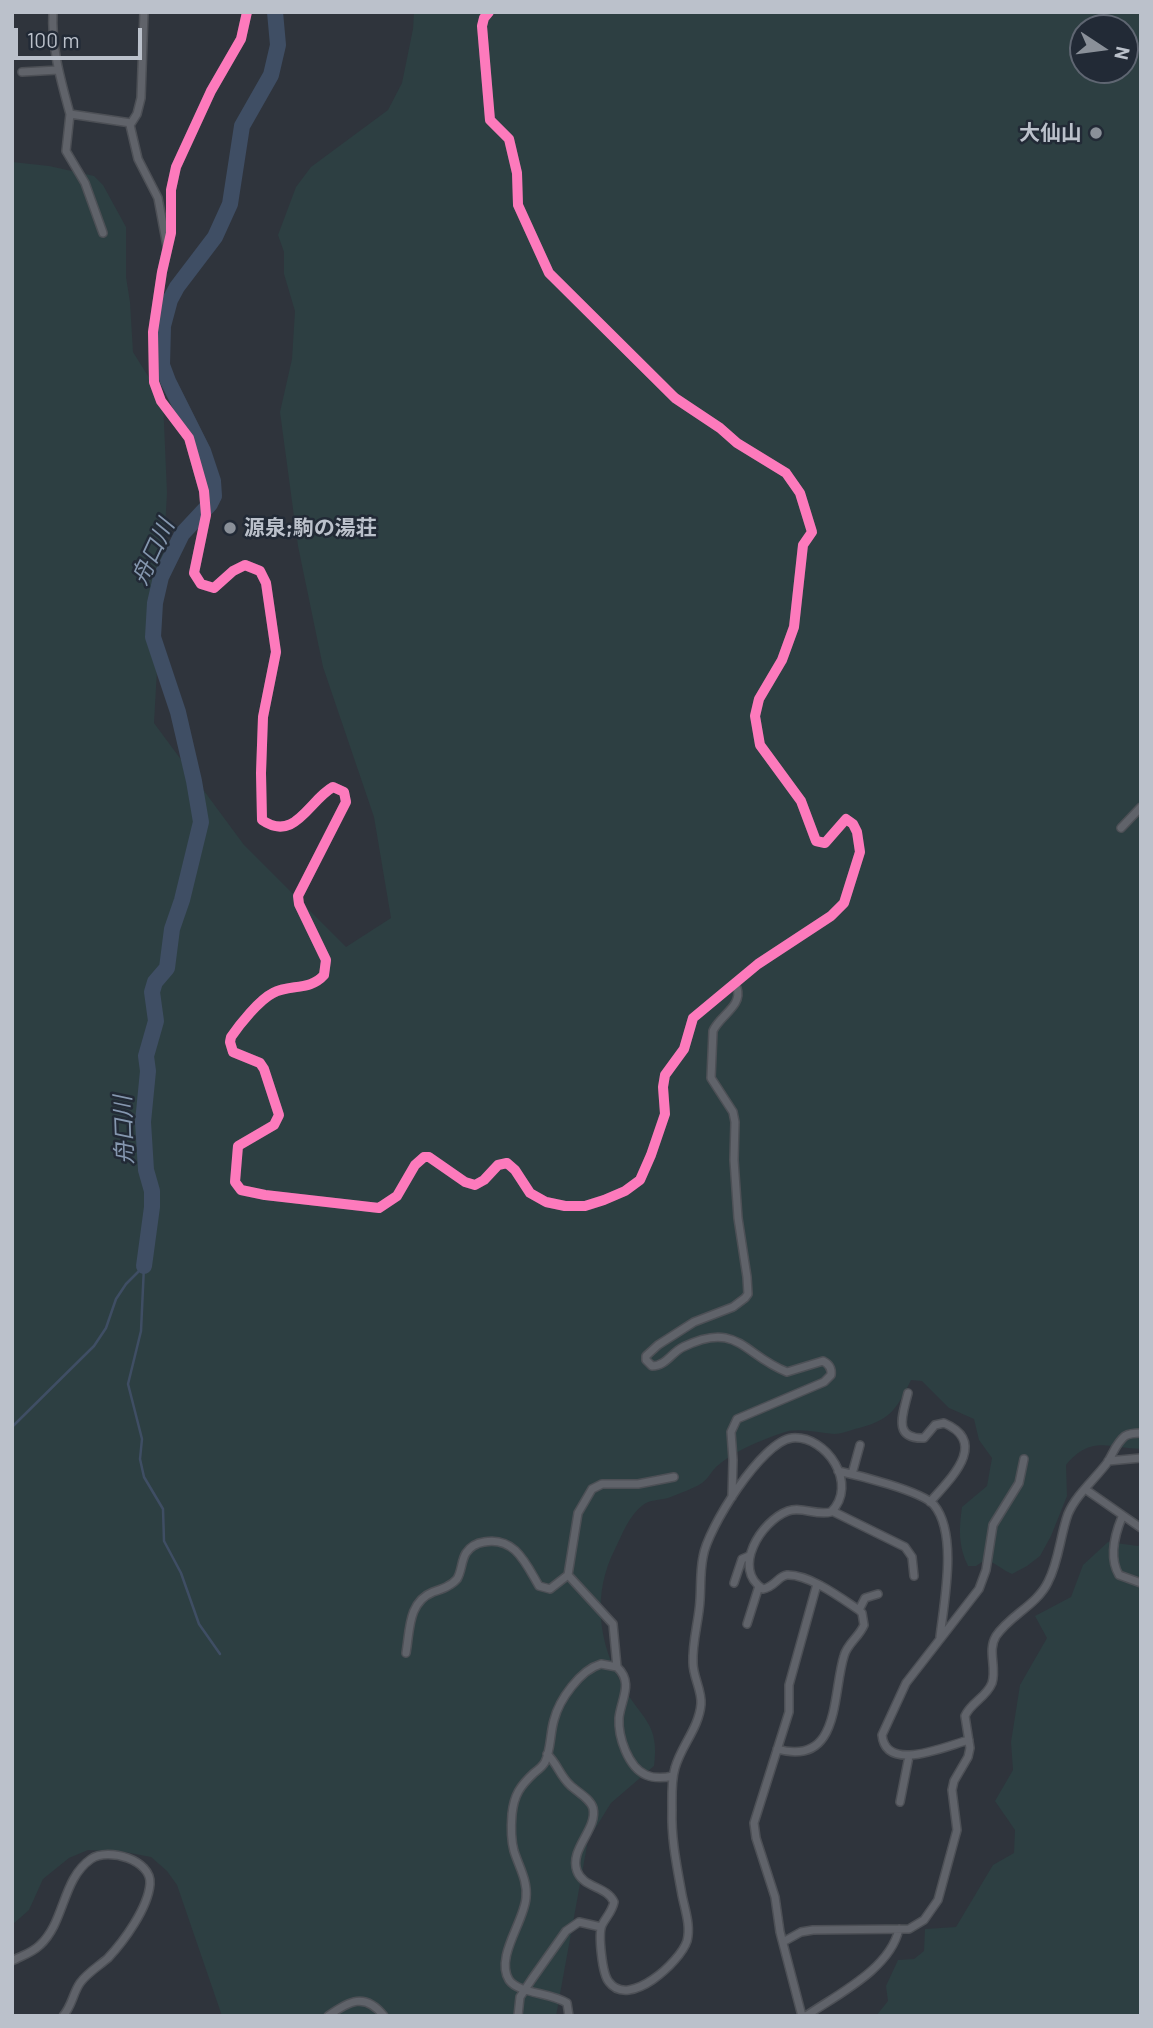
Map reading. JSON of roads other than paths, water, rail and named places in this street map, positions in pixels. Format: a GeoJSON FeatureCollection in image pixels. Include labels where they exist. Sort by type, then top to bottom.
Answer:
{"type":"FeatureCollection","features":[{"type":"Feature","properties":{"kind":"street"},"geometry":{"type":"LineString","coordinates":[[53,12],[52,27],[58,70],[70,114],[66,152],[85,183],[103,233]]}},
{"type":"Feature","properties":{"kind":"street"},"geometry":{"type":"LineString","coordinates":[[144,12],[141,98],[137,114],[130,125],[138,159],[158,198],[164,239],[168,246]]}},
{"type":"Feature","properties":{"kind":"street"},"geometry":{"type":"LineString","coordinates":[[247,12],[241,39],[211,91],[176,167],[171,190],[171,233],[153,332],[152,369],[160,401],[189,438],[204,491],[206,515],[194,573],[201,584],[214,588],[233,571],[245,565],[260,571],[266,583],[276,652],[263,717],[261,816],[268,824],[287,826],[299,820],[333,787],[340,788],[346,796],[344,809],[299,895],[299,904],[326,960],[324,975],[312,985],[274,993],[231,1037],[233,1052],[260,1063],[264,1069],[279,1115],[274,1125],[238,1146],[234,1175],[237,1186],[241,1190],[265,1195],[379,1208],[397,1196],[415,1165],[424,1157],[429,1157],[465,1182],[475,1185],[484,1180],[498,1165],[507,1163],[516,1170],[530,1193],[545,1202],[585,1206],[634,1185],[644,1172],[665,1114],[665,1075],[684,1049],[693,1018],[758,964],[838,910],[851,884],[860,852],[857,832],[853,824],[846,819],[825,844],[817,841],[801,801],[766,755],[757,733],[755,716],[759,699],[782,660],[794,627],[803,545],[811,535],[812,528],[800,493],[786,473],[737,443],[720,428],[675,398],[550,273],[518,205],[517,173],[509,139],[491,120],[482,26],[489,12]]}},
{"type":"Feature","properties":{"kind":"street"},"geometry":{"type":"LineString","coordinates":[[22,72],[58,70]]}},
{"type":"Feature","properties":{"kind":"street"},"geometry":{"type":"LineString","coordinates":[[70,114],[131,122]]}},
{"type":"Feature","properties":{"kind":"street"},"geometry":{"type":"LineString","coordinates":[[1121,828],[1141,807]]}},
{"type":"Feature","properties":{"kind":"street"},"geometry":{"type":"LineString","coordinates":[[732,986],[739,992],[737,1001],[715,1025],[713,1031],[711,1078],[733,1112],[735,1122],[737,1209],[748,1294],[733,1307],[694,1322],[658,1345],[646,1356],[646,1360],[652,1366],[661,1365],[676,1351],[714,1336],[736,1340],[787,1372],[822,1361],[830,1366],[832,1371],[824,1382],[737,1419],[731,1432],[732,1497]]}},
{"type":"Feature","properties":{"kind":"street"},"geometry":{"type":"LineString","coordinates":[[908,1393],[901,1426],[904,1432],[916,1438],[924,1438],[935,1425],[944,1423],[962,1439],[965,1448],[964,1461],[930,1502]]}},
{"type":"Feature","properties":{"kind":"street"},"geometry":{"type":"LineString","coordinates":[[782,1942],[801,1932],[813,1930],[899,1929],[915,1927],[924,1920],[938,1900],[957,1830],[952,1790],[968,1756],[969,1740],[965,1716],[991,1686],[994,1638],[1040,1595],[1048,1583],[1069,1512],[1085,1489],[1123,1438],[1141,1433]]}},
{"type":"Feature","properties":{"kind":"street"},"geometry":{"type":"LineString","coordinates":[[547,1754],[555,1762],[563,1778],[589,1801],[593,1809],[593,1818],[580,1847],[576,1866],[583,1880],[612,1898],[613,1906],[601,1927],[605,1975],[609,1984],[628,1990],[637,1989],[676,1959],[687,1942],[687,1919],[673,1840],[673,1776],[701,1703],[693,1658],[703,1554],[732,1497],[758,1461],[779,1442],[788,1438],[807,1439],[827,1451],[838,1471],[842,1488],[836,1508],[820,1514],[793,1510],[778,1516],[754,1545],[749,1556],[750,1575],[763,1589],[772,1586],[781,1576],[786,1575],[817,1584],[863,1613],[864,1625],[845,1651],[835,1711],[827,1732],[807,1749],[791,1753],[777,1749]]}},
{"type":"Feature","properties":{"kind":"street"},"geometry":{"type":"LineString","coordinates":[[852,1474],[860,1445]]}},
{"type":"Feature","properties":{"kind":"street"},"geometry":{"type":"LineString","coordinates":[[1108,1461],[1141,1458]]}},
{"type":"Feature","properties":{"kind":"street"},"geometry":{"type":"LineString","coordinates":[[969,1740],[909,1756],[886,1746],[883,1741],[884,1727],[906,1683],[979,1589],[986,1570],[993,1525],[1019,1483],[1024,1459]]}},
{"type":"Feature","properties":{"kind":"street"},"geometry":{"type":"LineString","coordinates":[[838,1471],[918,1495],[930,1502],[940,1515],[947,1544],[947,1584],[940,1638]]}},
{"type":"Feature","properties":{"kind":"street"},"geometry":{"type":"LineString","coordinates":[[406,1653],[415,1606],[424,1597],[456,1580],[464,1556],[472,1546],[490,1542],[510,1546],[519,1553],[543,1589],[551,1589],[568,1575],[578,1513],[592,1489],[602,1484],[638,1484],[674,1477]]}},
{"type":"Feature","properties":{"kind":"street"},"geometry":{"type":"LineString","coordinates":[[1085,1489],[1141,1528]]}},
{"type":"Feature","properties":{"kind":"street"},"geometry":{"type":"LineString","coordinates":[[832,1511],[905,1547],[912,1557],[914,1576]]}},
{"type":"Feature","properties":{"kind":"street"},"geometry":{"type":"LineString","coordinates":[[1122,1517],[1116,1538],[1114,1563],[1119,1575],[1141,1583]]}},
{"type":"Feature","properties":{"kind":"street"},"geometry":{"type":"LineString","coordinates":[[734,1583],[742,1559],[749,1556]]}},
{"type":"Feature","properties":{"kind":"street"},"geometry":{"type":"LineString","coordinates":[[568,1575],[614,1624],[617,1667]]}},
{"type":"Feature","properties":{"kind":"street"},"geometry":{"type":"LineString","coordinates":[[817,1584],[789,1685],[789,1712],[754,1823],[756,1838],[775,1897],[782,1942],[804,2016],[853,1985],[880,1961],[892,1950],[899,1929]]}},
{"type":"Feature","properties":{"kind":"street"},"geometry":{"type":"LineString","coordinates":[[747,1624],[759,1586]]}},
{"type":"Feature","properties":{"kind":"street"},"geometry":{"type":"LineString","coordinates":[[859,1610],[865,1598],[878,1594]]}},
{"type":"Feature","properties":{"kind":"street"},"geometry":{"type":"LineString","coordinates":[[569,2016],[569,2008],[563,2000],[552,1995],[519,1989],[509,1980],[505,1964],[526,1897],[523,1875],[512,1839],[512,1812],[518,1789],[543,1765],[556,1712],[565,1697],[584,1674],[596,1665],[617,1667],[623,1673],[626,1685],[619,1722],[621,1737],[629,1757],[647,1776],[673,1776]]}},
{"type":"Feature","properties":{"kind":"street"},"geometry":{"type":"LineString","coordinates":[[900,1802],[909,1756]]}},
{"type":"Feature","properties":{"kind":"street"},"geometry":{"type":"LineString","coordinates":[[12,1961],[32,1951],[46,1939],[76,1875],[92,1858],[110,1854],[130,1860],[143,1868],[150,1879],[150,1888],[135,1920],[115,1949],[80,1982],[71,2005],[63,2016]]}},
{"type":"Feature","properties":{"kind":"street"},"geometry":{"type":"LineString","coordinates":[[518,2016],[520,1997],[571,1927],[579,1922],[601,1927]]}},
{"type":"Feature","properties":{"kind":"street"},"geometry":{"type":"LineString","coordinates":[[328,2016],[359,2000],[367,2001],[384,2016]]}},
{"type":"Feature","properties":{"kind":"waterway","name":"舟口川"},"geometry":{"type":"LineString","coordinates":[[144,1266],[152,1207],[143,1122],[148,1071],[146,1056],[156,1021],[152,992],[155,982],[167,968],[172,929],[201,822],[178,712],[153,637],[155,603],[161,577],[182,534],[214,496],[213,481],[203,451],[162,365],[163,326],[170,300],[177,287],[215,237],[230,204],[242,126],[271,75],[278,45],[275,12]]}},
{"type":"Feature","properties":{"kind":"waterway"},"geometry":{"type":"LineString","coordinates":[[144,1266],[141,1331],[128,1384],[142,1439],[140,1459],[144,1477],[163,1509],[164,1541],[181,1573],[199,1624],[220,1654]]}},
{"type":"Feature","properties":{"kind":"waterway"},"geometry":{"type":"LineString","coordinates":[[12,1427],[94,1346],[106,1328],[116,1299],[143,1267]]}},
{"type":"Feature","properties":{"kind":"place","name":"大仙山"},"geometry":{"type":"Point","coordinates":[1096,133]}},
{"type":"Feature","properties":{"kind":"place","name":"源泉;駒の湯荘"},"geometry":{"type":"Point","coordinates":[230,528]}}]}
